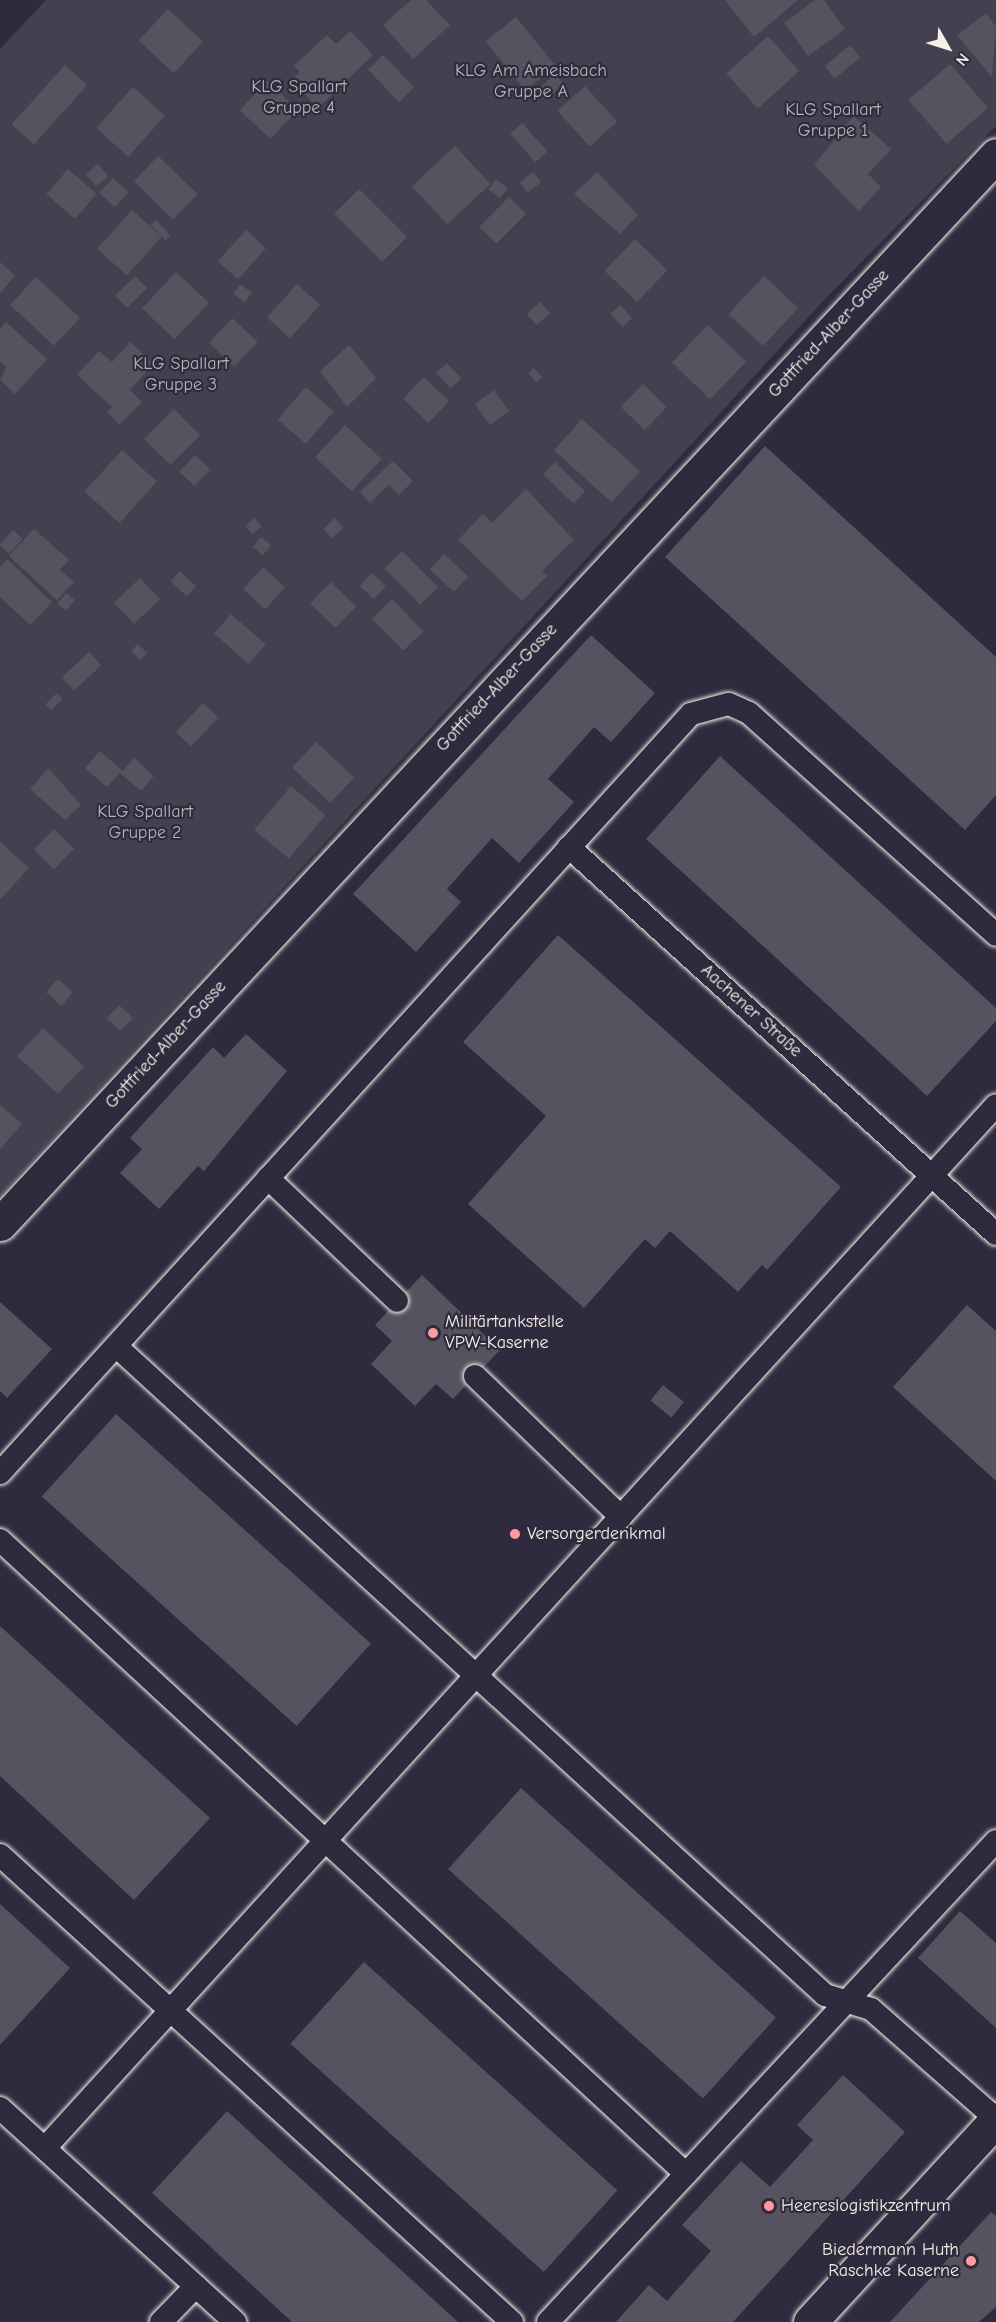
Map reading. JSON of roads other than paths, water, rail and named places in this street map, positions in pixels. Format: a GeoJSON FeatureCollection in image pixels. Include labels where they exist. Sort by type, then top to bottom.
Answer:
{"type":"FeatureCollection","features":[{"type":"Feature","properties":{"kind":"street","name":"Gottfried-Alber-Gasse"},"geometry":{"type":"LineString","coordinates":[[0,1224],[996,156]]}},
{"type":"Feature","properties":{"kind":"street"},"geometry":{"type":"LineString","coordinates":[[810,2322],[996,2120]]}},
{"type":"Feature","properties":{"kind":"lane"},"geometry":{"type":"LineString","coordinates":[[0,1473],[692,714],[729,704],[749,713],[996,935]]}},
{"type":"Feature","properties":{"kind":"lane","name":"Aachener Straße"},"geometry":{"type":"LineString","coordinates":[[569,848],[996,1234]]}},
{"type":"Feature","properties":{"kind":"lane"},"geometry":{"type":"LineString","coordinates":[[45,2148],[996,1105]]}},
{"type":"Feature","properties":{"kind":"lane"},"geometry":{"type":"LineString","coordinates":[[268,1178],[397,1301]]}},
{"type":"Feature","properties":{"kind":"lane"},"geometry":{"type":"LineString","coordinates":[[116,1346],[825,1995],[871,2009],[996,2120]]}},
{"type":"Feature","properties":{"kind":"lane"},"geometry":{"type":"LineString","coordinates":[[475,1376],[621,1517]]}},
{"type":"Feature","properties":{"kind":"lane"},"geometry":{"type":"LineString","coordinates":[[0,1540],[327,1838],[686,2174]]}},
{"type":"Feature","properties":{"kind":"lane"},"geometry":{"type":"LineString","coordinates":[[548,2322],[996,1841]]}},
{"type":"Feature","properties":{"kind":"lane"},"geometry":{"type":"LineString","coordinates":[[0,1855],[172,2008],[512,2322]]}},
{"type":"Feature","properties":{"kind":"lane"},"geometry":{"type":"LineString","coordinates":[[0,2108],[235,2322]]}},
{"type":"Feature","properties":{"kind":"lane"},"geometry":{"type":"LineString","coordinates":[[161,2322],[196,2286]]}},
{"type":"Feature","properties":{"kind":"place","name":"Militärtankstelle VPW-Kaserne"},"geometry":{"type":"Point","coordinates":[433,1333]}},
{"type":"Feature","properties":{"kind":"place","name":"Versorgerdenkmal"},"geometry":{"type":"Point","coordinates":[515,1534]}},
{"type":"Feature","properties":{"kind":"place","name":"Heereslogistikzentrum"},"geometry":{"type":"Point","coordinates":[769,2206]}},
{"type":"Feature","properties":{"kind":"place","name":"Biedermann Huth Raschke Kaserne"},"geometry":{"type":"Point","coordinates":[971,2261]}},
{"type":"Feature","properties":{"kind":"park label","name":"KLG Am Ameisbach Gruppe A"},"geometry":{"type":"Point","coordinates":[531,82]}},
{"type":"Feature","properties":{"kind":"park label","name":"KLG Spallart Gruppe 4"},"geometry":{"type":"Point","coordinates":[299,98]}},
{"type":"Feature","properties":{"kind":"park label","name":"KLG Spallart Gruppe 1"},"geometry":{"type":"Point","coordinates":[833,121]}},
{"type":"Feature","properties":{"kind":"park label","name":"KLG Spallart Gruppe 3"},"geometry":{"type":"Point","coordinates":[181,376]}},
{"type":"Feature","properties":{"kind":"park label","name":"KLG Spallart Gruppe 2"},"geometry":{"type":"Point","coordinates":[145,823]}}]}
